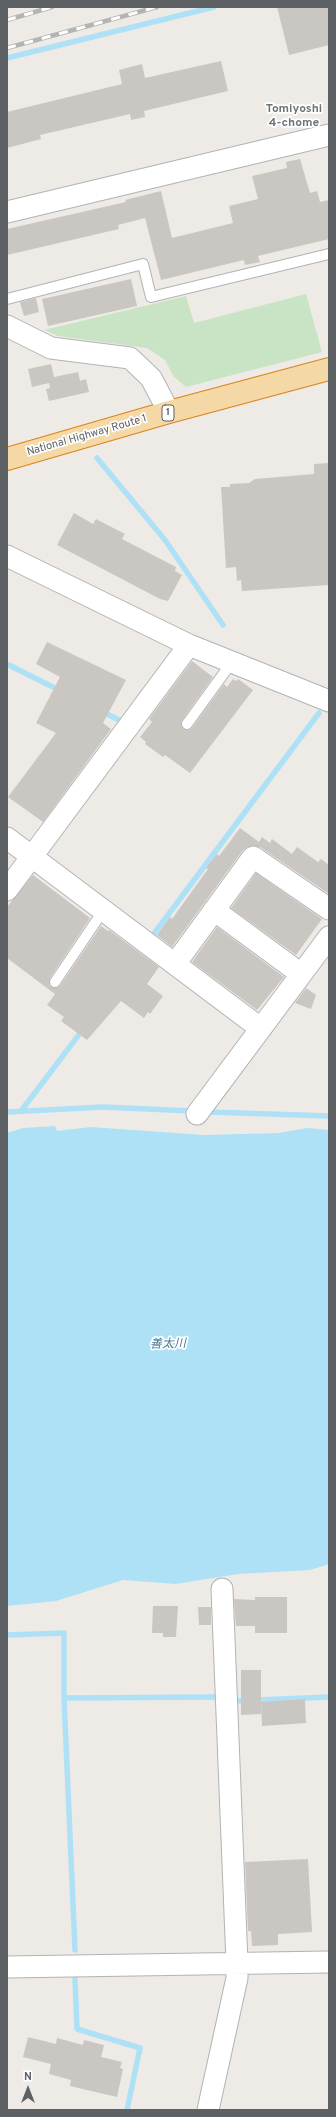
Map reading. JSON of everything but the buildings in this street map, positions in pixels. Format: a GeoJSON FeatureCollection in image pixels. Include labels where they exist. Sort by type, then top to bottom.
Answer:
{"type":"FeatureCollection","features":[{"type":"Feature","properties":{"kind":"highway","name":"National Highway Route 1"},"geometry":{"type":"LineString","coordinates":[[7,460],[169,412],[329,369]]}},
{"type":"Feature","properties":{"kind":"street"},"geometry":{"type":"LineString","coordinates":[[7,212],[329,135]]}},
{"type":"Feature","properties":{"kind":"street"},"geometry":{"type":"LineString","coordinates":[[7,326],[51,348],[130,358],[151,378],[169,412]]}},
{"type":"Feature","properties":{"kind":"street"},"geometry":{"type":"LineString","coordinates":[[7,556],[189,645],[329,701]]}},
{"type":"Feature","properties":{"kind":"street"},"geometry":{"type":"LineString","coordinates":[[7,890],[189,645]]}},
{"type":"Feature","properties":{"kind":"street"},"geometry":{"type":"LineString","coordinates":[[7,838],[260,1028]]}},
{"type":"Feature","properties":{"kind":"street"},"geometry":{"type":"LineString","coordinates":[[175,964],[253,857],[329,910]]}},
{"type":"Feature","properties":{"kind":"street"},"geometry":{"type":"LineString","coordinates":[[214,910],[301,974]]}},
{"type":"Feature","properties":{"kind":"street"},"geometry":{"type":"LineString","coordinates":[[197,1114],[329,937]]}},
{"type":"Feature","properties":{"kind":"street"},"geometry":{"type":"LineString","coordinates":[[208,2110],[237,1978],[222,1589]]}},
{"type":"Feature","properties":{"kind":"street"},"geometry":{"type":"LineString","coordinates":[[7,1967],[329,1962]]}},
{"type":"Feature","properties":{"kind":"lane"},"geometry":{"type":"LineString","coordinates":[[7,299],[143,264],[151,297],[329,254]]}},
{"type":"Feature","properties":{"kind":"lane"},"geometry":{"type":"LineString","coordinates":[[187,724],[232,662]]}},
{"type":"Feature","properties":{"kind":"lane"},"geometry":{"type":"LineString","coordinates":[[55,982],[104,911]]}},
{"type":"Feature","properties":{"kind":"green space"},"geometry":{"type":"Polygon","coordinates":[[[306,294],[322,352],[186,387],[174,377],[165,360],[147,348],[58,336],[44,330],[186,296],[194,323],[306,294]]]}},
{"type":"Feature","properties":{"kind":"water","name":"善太川"},"geometry":{"type":"Polygon","coordinates":[[[55,1126],[57,1131],[91,1127],[204,1135],[279,1133],[307,1128],[329,1130],[329,1564],[310,1570],[238,1574],[176,1584],[123,1580],[56,1601],[7,1606],[7,1133],[23,1128],[55,1126]]]}},
{"type":"Feature","properties":{"kind":"waterway"},"geometry":{"type":"LineString","coordinates":[[7,58],[214,7]]}},
{"type":"Feature","properties":{"kind":"waterway"},"geometry":{"type":"LineString","coordinates":[[97,458],[165,540],[223,625]]}},
{"type":"Feature","properties":{"kind":"waterway"},"geometry":{"type":"LineString","coordinates":[[9,665],[61,691]]}},
{"type":"Feature","properties":{"kind":"waterway"},"geometry":{"type":"LineString","coordinates":[[101,711],[121,721]]}},
{"type":"Feature","properties":{"kind":"waterway"},"geometry":{"type":"LineString","coordinates":[[150,939],[319,713]]}},
{"type":"Feature","properties":{"kind":"waterway"},"geometry":{"type":"LineString","coordinates":[[21,1111],[84,1028]]}},
{"type":"Feature","properties":{"kind":"waterway"},"geometry":{"type":"LineString","coordinates":[[8,1112],[103,1107],[192,1111]]}},
{"type":"Feature","properties":{"kind":"waterway"},"geometry":{"type":"LineString","coordinates":[[209,1112],[329,1116]]}},
{"type":"Feature","properties":{"kind":"waterway"},"geometry":{"type":"LineString","coordinates":[[7,1635],[64,1633],[64,1698],[217,1697]]}},
{"type":"Feature","properties":{"kind":"waterway"},"geometry":{"type":"LineString","coordinates":[[234,1701],[329,1697]]}},
{"type":"Feature","properties":{"kind":"waterway"},"geometry":{"type":"LineString","coordinates":[[64,1698],[75,1950]]}},
{"type":"Feature","properties":{"kind":"waterway"},"geometry":{"type":"LineString","coordinates":[[75,1979],[77,2029],[140,2048],[127,2110]]}},
{"type":"Feature","properties":{"kind":"railway"},"geometry":{"type":"LineString","coordinates":[[7,20],[52,7]]}},
{"type":"Feature","properties":{"kind":"railway"},"geometry":{"type":"LineString","coordinates":[[7,48],[157,7]]}},
{"type":"Feature","properties":{"kind":"district","name":"Tomiyoshi 4-chome"},"geometry":{"type":"Point","coordinates":[294,117]}}]}
